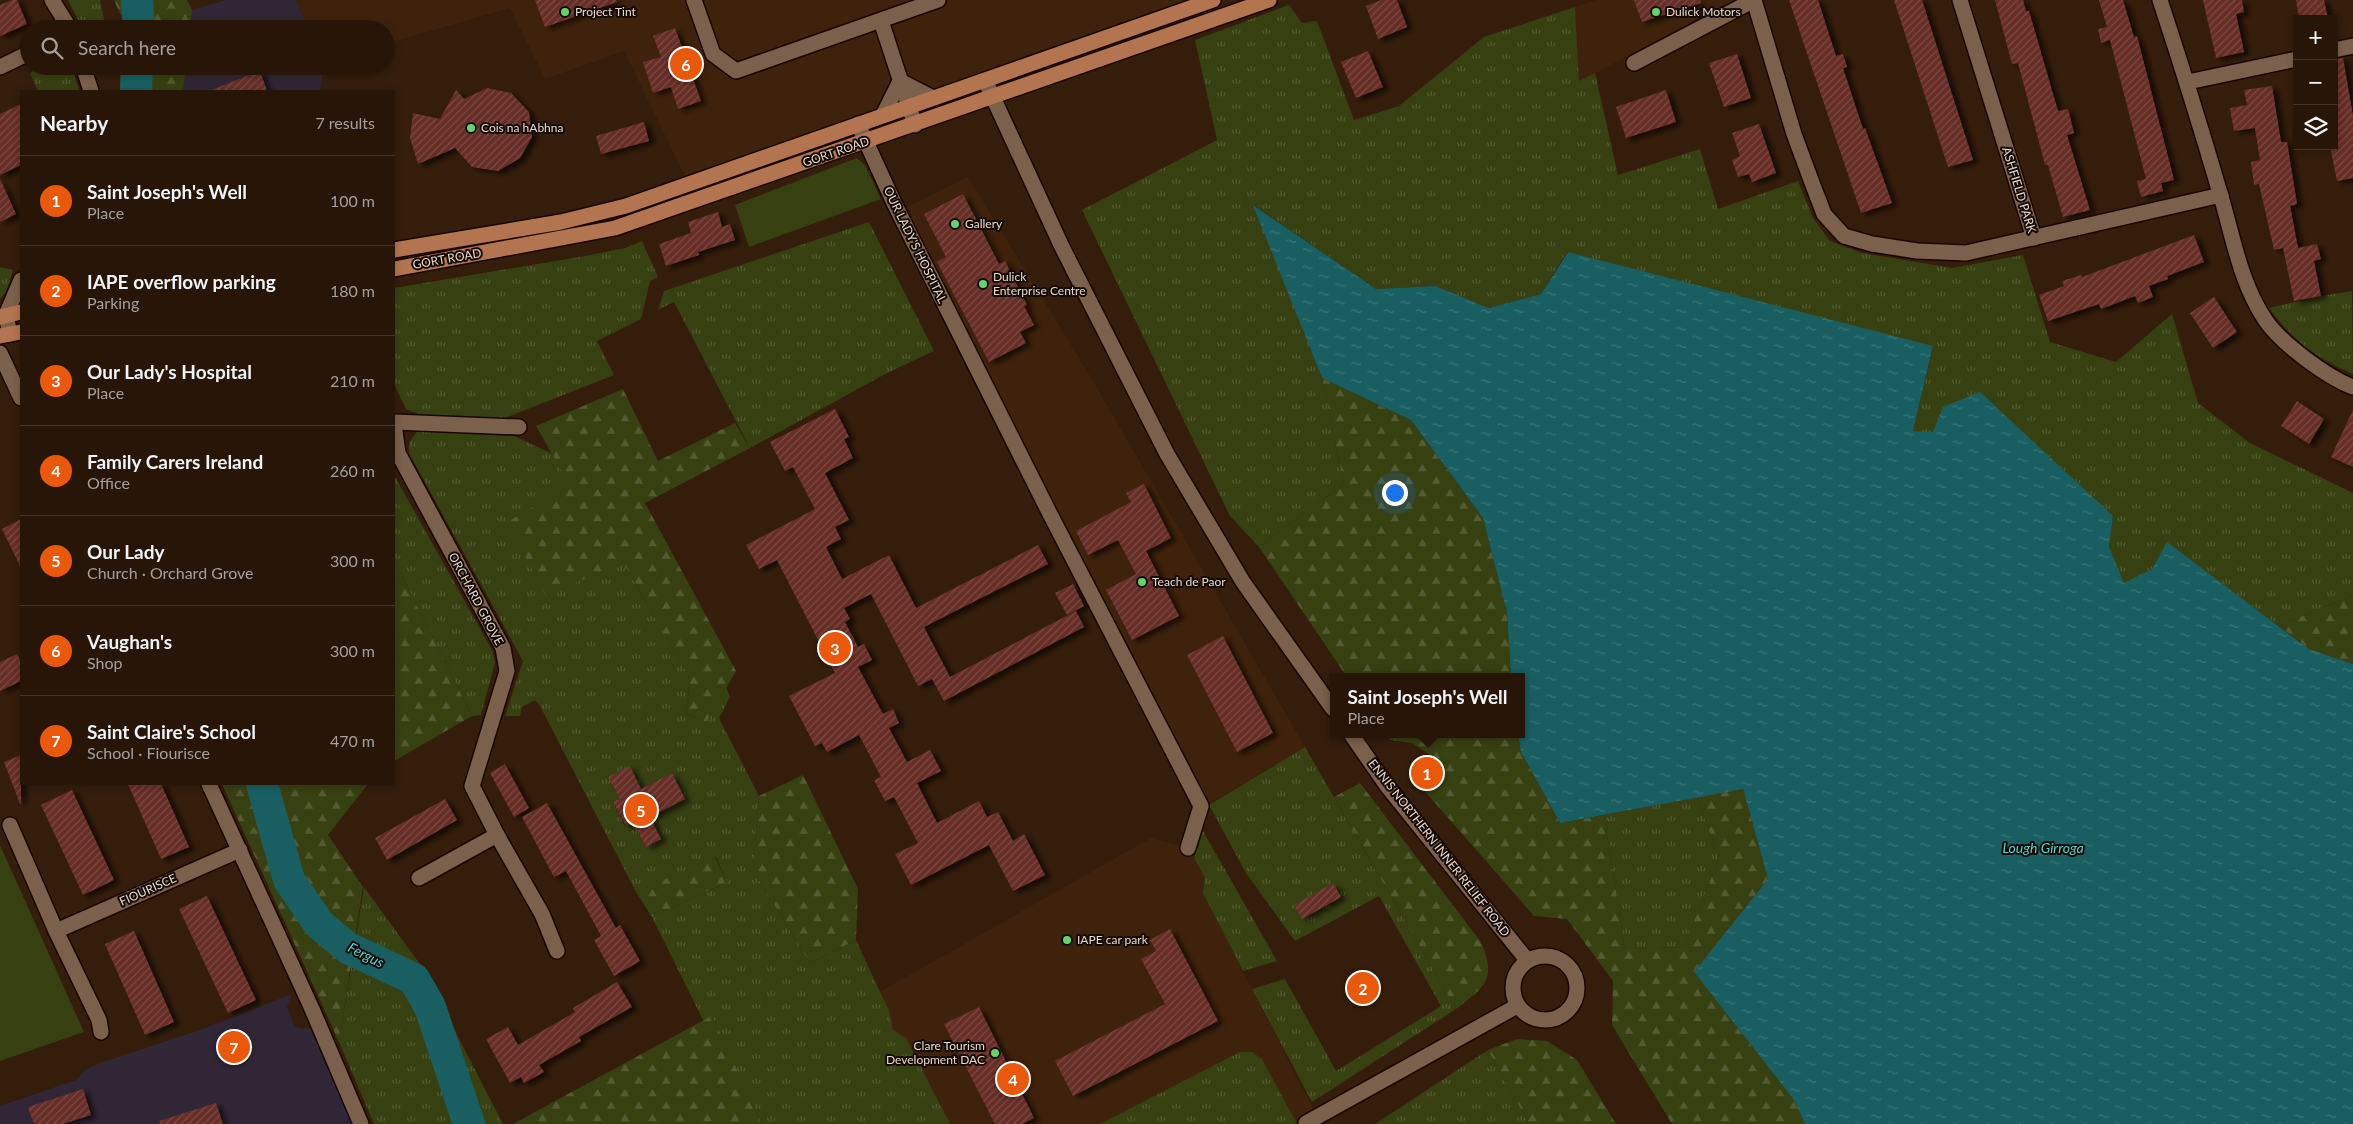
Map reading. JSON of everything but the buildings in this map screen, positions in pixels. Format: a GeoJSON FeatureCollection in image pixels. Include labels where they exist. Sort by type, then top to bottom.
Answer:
{"type":"FeatureCollection","features":[{"type":"Feature","properties":{"kind":"main road","name":"GORT ROAD"},"geometry":{"type":"LineString","coordinates":[[395,250],[561,222],[626,206],[1213,0]]}},
{"type":"Feature","properties":{"kind":"main road","name":"GORT ROAD"},"geometry":{"type":"LineString","coordinates":[[395,269],[615,228],[993,98],[1269,0]]}},
{"type":"Feature","properties":{"kind":"main road"},"geometry":{"type":"LineString","coordinates":[[3,316],[20,312]]}},
{"type":"Feature","properties":{"kind":"street"},"geometry":{"type":"LineString","coordinates":[[52,0],[64,20]]}},
{"type":"Feature","properties":{"kind":"street"},"geometry":{"type":"LineString","coordinates":[[694,0],[713,54],[736,71],[938,0]]}},
{"type":"Feature","properties":{"kind":"street","name":"ASHFIELD PARK"},"geometry":{"type":"LineString","coordinates":[[1634,63],[1754,0],[1794,134],[1824,214],[1844,236],[1872,244],[1917,251],[1966,254],[2034,238],[1960,0]]}},
{"type":"Feature","properties":{"kind":"street"},"geometry":{"type":"LineString","coordinates":[[2160,0],[2188,82],[2247,288],[2267,322],[2299,354],[2353,387]]}},
{"type":"Feature","properties":{"kind":"street"},"geometry":{"type":"LineString","coordinates":[[881,21],[915,125]]}},
{"type":"Feature","properties":{"kind":"street"},"geometry":{"type":"LineString","coordinates":[[2338,49],[2353,46]]}},
{"type":"Feature","properties":{"kind":"street"},"geometry":{"type":"LineString","coordinates":[[0,67],[20,57]]}},
{"type":"Feature","properties":{"kind":"street"},"geometry":{"type":"LineString","coordinates":[[2188,82],[2293,59]]}},
{"type":"Feature","properties":{"kind":"street"},"geometry":{"type":"LineString","coordinates":[[86,75],[91,90]]}},
{"type":"Feature","properties":{"kind":"street"},"geometry":{"type":"LineString","coordinates":[[985,80],[1062,247],[1168,454],[1243,582],[1330,705]]}},
{"type":"Feature","properties":{"kind":"street"},"geometry":{"type":"LineString","coordinates":[[900,81],[934,98]]}},
{"type":"Feature","properties":{"kind":"street"},"geometry":{"type":"LineString","coordinates":[[883,115],[900,81]]}},
{"type":"Feature","properties":{"kind":"street","name":"OUR LADY'S HOSPITAL"},"geometry":{"type":"LineString","coordinates":[[858,124],[894,203],[1201,806],[1188,848]]}},
{"type":"Feature","properties":{"kind":"street"},"geometry":{"type":"LineString","coordinates":[[2034,238],[2221,195]]}},
{"type":"Feature","properties":{"kind":"street"},"geometry":{"type":"LineString","coordinates":[[10,334],[3,316],[20,282]]}},
{"type":"Feature","properties":{"kind":"street"},"geometry":{"type":"LineString","coordinates":[[0,353],[20,396]]}},
{"type":"Feature","properties":{"kind":"street"},"geometry":{"type":"LineString","coordinates":[[395,423],[519,427]]}},
{"type":"Feature","properties":{"kind":"street","name":"ORCHARD GROVE"},"geometry":{"type":"LineString","coordinates":[[395,431],[398,454],[503,648],[507,671],[472,786],[497,835],[542,914],[556,951]]}},
{"type":"Feature","properties":{"kind":"street","name":"ENNIS NORTHERN INNER RELIEF ROAD"},"geometry":{"type":"LineString","coordinates":[[1354,738],[1387,786],[1527,960]]}},
{"type":"Feature","properties":{"kind":"street"},"geometry":{"type":"LineString","coordinates":[[210,785],[322,1033],[360,1124]]}},
{"type":"Feature","properties":{"kind":"street"},"geometry":{"type":"LineString","coordinates":[[10,825],[56,931],[98,1020],[101,1032]]}},
{"type":"Feature","properties":{"kind":"street"},"geometry":{"type":"LineString","coordinates":[[419,878],[497,835]]}},
{"type":"Feature","properties":{"kind":"street","name":"FIOURISCE"},"geometry":{"type":"LineString","coordinates":[[56,931],[240,850]]}},
{"type":"Feature","properties":{"kind":"street"},"geometry":{"type":"LineString","coordinates":[[1537,956],[1548,956],[1559,959],[1568,966],[1577,982],[1576,998],[1563,1015],[1551,1020],[1535,1019],[1525,1014],[1517,1006],[1512,989],[1514,978],[1519,968],[1527,960],[1537,956]]}},
{"type":"Feature","properties":{"kind":"street"},"geometry":{"type":"LineString","coordinates":[[1306,1123],[1517,1006]]}},
{"type":"Feature","properties":{"kind":"shaded area"},"geometry":{"type":"Polygon","coordinates":[[[226,0],[296,0],[305,20],[191,20],[192,10],[226,0]]]}},
{"type":"Feature","properties":{"kind":"shaded area"},"geometry":{"type":"Polygon","coordinates":[[[296,0],[1190,0],[685,176],[624,51],[545,79],[510,8],[395,41],[395,20],[305,20],[296,0]]]}},
{"type":"Feature","properties":{"kind":"shaded area"},"geometry":{"type":"Polygon","coordinates":[[[1597,0],[1733,0],[1579,82],[1575,7],[1597,0]]]}},
{"type":"Feature","properties":{"kind":"shaded area"},"geometry":{"type":"Polygon","coordinates":[[[185,75],[323,75],[320,90],[183,90],[185,75]]]}},
{"type":"Feature","properties":{"kind":"shaded area"},"geometry":{"type":"Polygon","coordinates":[[[968,177],[1093,381],[1305,747],[1209,804],[931,266],[908,207],[968,177]]]}},
{"type":"Feature","properties":{"kind":"shaded area"},"geometry":{"type":"Polygon","coordinates":[[[1151,838],[1188,848],[1205,878],[1203,893],[1321,1124],[934,1124],[869,998],[1151,838]]]}},
{"type":"Feature","properties":{"kind":"shaded area"},"geometry":{"type":"Polygon","coordinates":[[[292,994],[287,1007],[295,1027],[311,1029],[355,1124],[0,1124],[0,1106],[76,1080],[85,1070],[97,1064],[200,1030],[292,994]]]}},
{"type":"Feature","properties":{"kind":"green space"},"geometry":{"type":"Polygon","coordinates":[[[68,0],[100,0],[104,20],[78,20],[68,0]]]}},
{"type":"Feature","properties":{"kind":"green space"},"geometry":{"type":"Polygon","coordinates":[[[114,0],[187,0],[192,10],[191,20],[122,20],[114,0]]]}},
{"type":"Feature","properties":{"kind":"green space"},"geometry":{"type":"Polygon","coordinates":[[[1289,5],[1302,23],[1317,21],[1354,120],[1399,106],[1484,37],[1575,7],[1579,81],[1595,73],[1618,175],[1700,149],[1718,209],[1798,181],[1813,218],[1830,241],[1862,253],[1952,268],[2023,255],[2050,342],[2116,362],[2172,314],[2198,403],[2250,443],[2353,493],[2353,595],[2279,626],[2167,543],[2152,569],[2124,584],[2109,547],[2113,516],[1933,433],[1913,431],[1933,347],[1567,252],[1541,294],[1489,308],[1435,286],[1376,289],[1254,205],[1322,378],[1344,484],[1259,547],[1230,516],[1082,210],[1217,140],[1195,40],[1289,5]]]}},
{"type":"Feature","properties":{"kind":"green space"},"geometry":{"type":"Polygon","coordinates":[[[31,75],[75,75],[79,90],[38,90],[31,75]]]}},
{"type":"Feature","properties":{"kind":"green space"},"geometry":{"type":"Polygon","coordinates":[[[121,75],[185,75],[183,90],[120,90],[121,75]]]}},
{"type":"Feature","properties":{"kind":"green space"},"geometry":{"type":"Polygon","coordinates":[[[857,158],[865,165],[881,199],[749,247],[735,205],[857,158]]]}},
{"type":"Feature","properties":{"kind":"green space"},"geometry":{"type":"Polygon","coordinates":[[[869,222],[934,351],[887,373],[750,448],[674,302],[658,310],[664,291],[869,222]]]}},
{"type":"Feature","properties":{"kind":"green space"},"geometry":{"type":"Polygon","coordinates":[[[642,241],[658,277],[650,281],[641,319],[597,341],[614,375],[505,418],[429,418],[406,409],[395,386],[395,288],[625,248],[642,241]]]}},
{"type":"Feature","properties":{"kind":"green space"},"geometry":{"type":"Polygon","coordinates":[[[0,267],[13,270],[6,292],[0,299],[0,267]]]}},
{"type":"Feature","properties":{"kind":"green space"},"geometry":{"type":"Polygon","coordinates":[[[2352,291],[2353,374],[2316,355],[2287,330],[2269,308],[2321,296],[2352,291]]]}},
{"type":"Feature","properties":{"kind":"green space"},"geometry":{"type":"Polygon","coordinates":[[[1322,378],[1411,420],[1483,518],[1507,613],[1511,673],[1344,673],[1259,547],[1344,484],[1322,378]]]}},
{"type":"Feature","properties":{"kind":"green space"},"geometry":{"type":"Polygon","coordinates":[[[623,389],[658,461],[735,423],[750,448],[645,503],[736,671],[706,722],[686,713],[690,678],[623,562],[546,596],[507,522],[570,485],[536,426],[623,389]]]}},
{"type":"Feature","properties":{"kind":"green space"},"geometry":{"type":"Polygon","coordinates":[[[417,431],[514,436],[553,454],[570,485],[546,595],[623,562],[690,678],[686,713],[706,722],[726,687],[730,697],[719,718],[759,796],[753,870],[810,963],[856,940],[889,1011],[893,1030],[906,1038],[950,1124],[762,1124],[712,1017],[704,1020],[702,1018],[652,917],[727,882],[716,857],[636,892],[540,706],[535,700],[522,707],[520,716],[505,716],[523,661],[409,453],[409,443],[417,431]],[[630,766],[609,777],[620,799],[613,802],[625,826],[633,823],[646,847],[661,839],[650,817],[671,774],[641,789],[630,766]]]}},
{"type":"Feature","properties":{"kind":"green space"},"geometry":{"type":"Polygon","coordinates":[[[395,477],[492,650],[495,662],[481,715],[472,716],[395,562],[395,477]]]}},
{"type":"Feature","properties":{"kind":"green space"},"geometry":{"type":"Polygon","coordinates":[[[395,562],[472,716],[395,760],[395,562]]]}},
{"type":"Feature","properties":{"kind":"green space"},"geometry":{"type":"Polygon","coordinates":[[[2353,595],[2353,664],[2309,649],[2279,626],[2353,595]]]}},
{"type":"Feature","properties":{"kind":"green space"},"geometry":{"type":"Polygon","coordinates":[[[1389,738],[1519,738],[1521,752],[1560,823],[1604,815],[1625,949],[1684,947],[1719,858],[1697,797],[1743,789],[1768,879],[1694,972],[1794,1100],[1805,1124],[1672,1124],[1612,1025],[1613,981],[1567,919],[1534,916],[1422,788],[1436,759],[1412,743],[1390,740],[1389,738]]]}},
{"type":"Feature","properties":{"kind":"green space"},"geometry":{"type":"Polygon","coordinates":[[[1305,747],[1456,1009],[1312,1102],[1252,989],[1285,979],[1336,1071],[1441,1006],[1379,896],[1295,941],[1246,873],[1209,805],[1305,747]]]}},
{"type":"Feature","properties":{"kind":"green space"},"geometry":{"type":"Polygon","coordinates":[[[803,775],[858,889],[856,940],[810,963],[753,870],[759,796],[803,775]]]}},
{"type":"Feature","properties":{"kind":"green space"},"geometry":{"type":"Polygon","coordinates":[[[1360,783],[1481,942],[1486,955],[1488,974],[1481,988],[1456,1009],[1334,797],[1360,783]]]}},
{"type":"Feature","properties":{"kind":"green space"},"geometry":{"type":"Polygon","coordinates":[[[222,785],[367,785],[328,835],[363,887],[339,1042],[222,785]]]}},
{"type":"Feature","properties":{"kind":"green space"},"geometry":{"type":"Polygon","coordinates":[[[1697,797],[1719,858],[1684,947],[1625,949],[1604,815],[1697,797]]]}},
{"type":"Feature","properties":{"kind":"green space"},"geometry":{"type":"Polygon","coordinates":[[[1203,831],[1277,961],[1243,971],[1203,893],[1205,878],[1194,858],[1203,831]]]}},
{"type":"Feature","properties":{"kind":"green space"},"geometry":{"type":"Polygon","coordinates":[[[0,845],[84,1032],[0,1061],[0,845]]]}},
{"type":"Feature","properties":{"kind":"green space"},"geometry":{"type":"Polygon","coordinates":[[[715,857],[727,882],[652,917],[636,892],[715,857]]]}},
{"type":"Feature","properties":{"kind":"green space"},"geometry":{"type":"Polygon","coordinates":[[[364,887],[422,967],[503,1124],[374,1124],[339,1042],[364,887]]]}},
{"type":"Feature","properties":{"kind":"green space"},"geometry":{"type":"Polygon","coordinates":[[[712,1016],[762,1124],[513,1124],[704,1020],[712,1016]]]}},
{"type":"Feature","properties":{"kind":"green space"},"geometry":{"type":"Polygon","coordinates":[[[1517,1039],[1547,1041],[1577,1060],[1616,1124],[1529,1124],[1488,1050],[1517,1039]]]}},
{"type":"Feature","properties":{"kind":"green space"},"geometry":{"type":"Polygon","coordinates":[[[1488,1050],[1529,1124],[1375,1124],[1488,1050]]]}},
{"type":"Feature","properties":{"kind":"green space"},"geometry":{"type":"Polygon","coordinates":[[[1240,1052],[1252,1052],[1262,1059],[1297,1124],[1100,1124],[1240,1052]]]}},
{"type":"Feature","properties":{"kind":"water","name":"Lough Girroga"},"geometry":{"type":"Polygon","coordinates":[[[1253,205],[1376,289],[1435,286],[1489,308],[1541,294],[1568,252],[1933,346],[1913,431],[1933,432],[1943,407],[1980,392],[2113,516],[2109,547],[2124,583],[2152,569],[2167,542],[2309,649],[2353,664],[2353,1124],[1805,1124],[1794,1100],[1694,972],[1768,879],[1743,789],[1560,823],[1521,752],[1519,738],[1525,738],[1525,673],[1511,673],[1507,613],[1483,518],[1411,420],[1322,378],[1253,205]]]}},
{"type":"Feature","properties":{"kind":"waterway","name":"Fergus"},"geometry":{"type":"LineString","coordinates":[[137,0],[138,20]]}},
{"type":"Feature","properties":{"kind":"waterway","name":"Fergus"},"geometry":{"type":"LineString","coordinates":[[136,90],[137,75]]}},
{"type":"Feature","properties":{"kind":"waterway","name":"Fergus"},"geometry":{"type":"LineString","coordinates":[[262,785],[289,880],[319,924],[348,948],[414,979],[430,1007],[469,1124]]}},
{"type":"Feature","properties":{"kind":"place","name":"Project Tint"},"geometry":{"type":"Point","coordinates":[565,12]}},
{"type":"Feature","properties":{"kind":"place","name":"Dulick Motors"},"geometry":{"type":"Point","coordinates":[1656,12]}},
{"type":"Feature","properties":{"kind":"place","name":"Vaughan's"},"geometry":{"type":"Point","coordinates":[686,64]}},
{"type":"Feature","properties":{"kind":"place","name":"Cois na hAbhna"},"geometry":{"type":"Point","coordinates":[471,128]}},
{"type":"Feature","properties":{"kind":"place","name":"Gallery"},"geometry":{"type":"Point","coordinates":[955,224]}},
{"type":"Feature","properties":{"kind":"place","name":"Dulick Enterprise Centre"},"geometry":{"type":"Point","coordinates":[983,284]}},
{"type":"Feature","properties":{"kind":"place","name":"Teach de Paor"},"geometry":{"type":"Point","coordinates":[1142,582]}},
{"type":"Feature","properties":{"kind":"place","name":"Our Lady's Hospital"},"geometry":{"type":"Point","coordinates":[835,648]}},
{"type":"Feature","properties":{"kind":"place","name":"Saint Joseph's Well"},"geometry":{"type":"Point","coordinates":[1427,773]}},
{"type":"Feature","properties":{"kind":"place","name":"Our Lady"},"geometry":{"type":"Point","coordinates":[641,810]}},
{"type":"Feature","properties":{"kind":"place","name":"IAPE car park"},"geometry":{"type":"Point","coordinates":[1067,940]}},
{"type":"Feature","properties":{"kind":"place","name":"IAPE overflow parking"},"geometry":{"type":"Point","coordinates":[1363,988]}},
{"type":"Feature","properties":{"kind":"place","name":"Saint Claire's School"},"geometry":{"type":"Point","coordinates":[234,1047]}},
{"type":"Feature","properties":{"kind":"place","name":"Clare Tourism Development DAC"},"geometry":{"type":"Point","coordinates":[995,1053]}},
{"type":"Feature","properties":{"kind":"place","name":"Family Carers Ireland"},"geometry":{"type":"Point","coordinates":[1013,1079]}}]}
